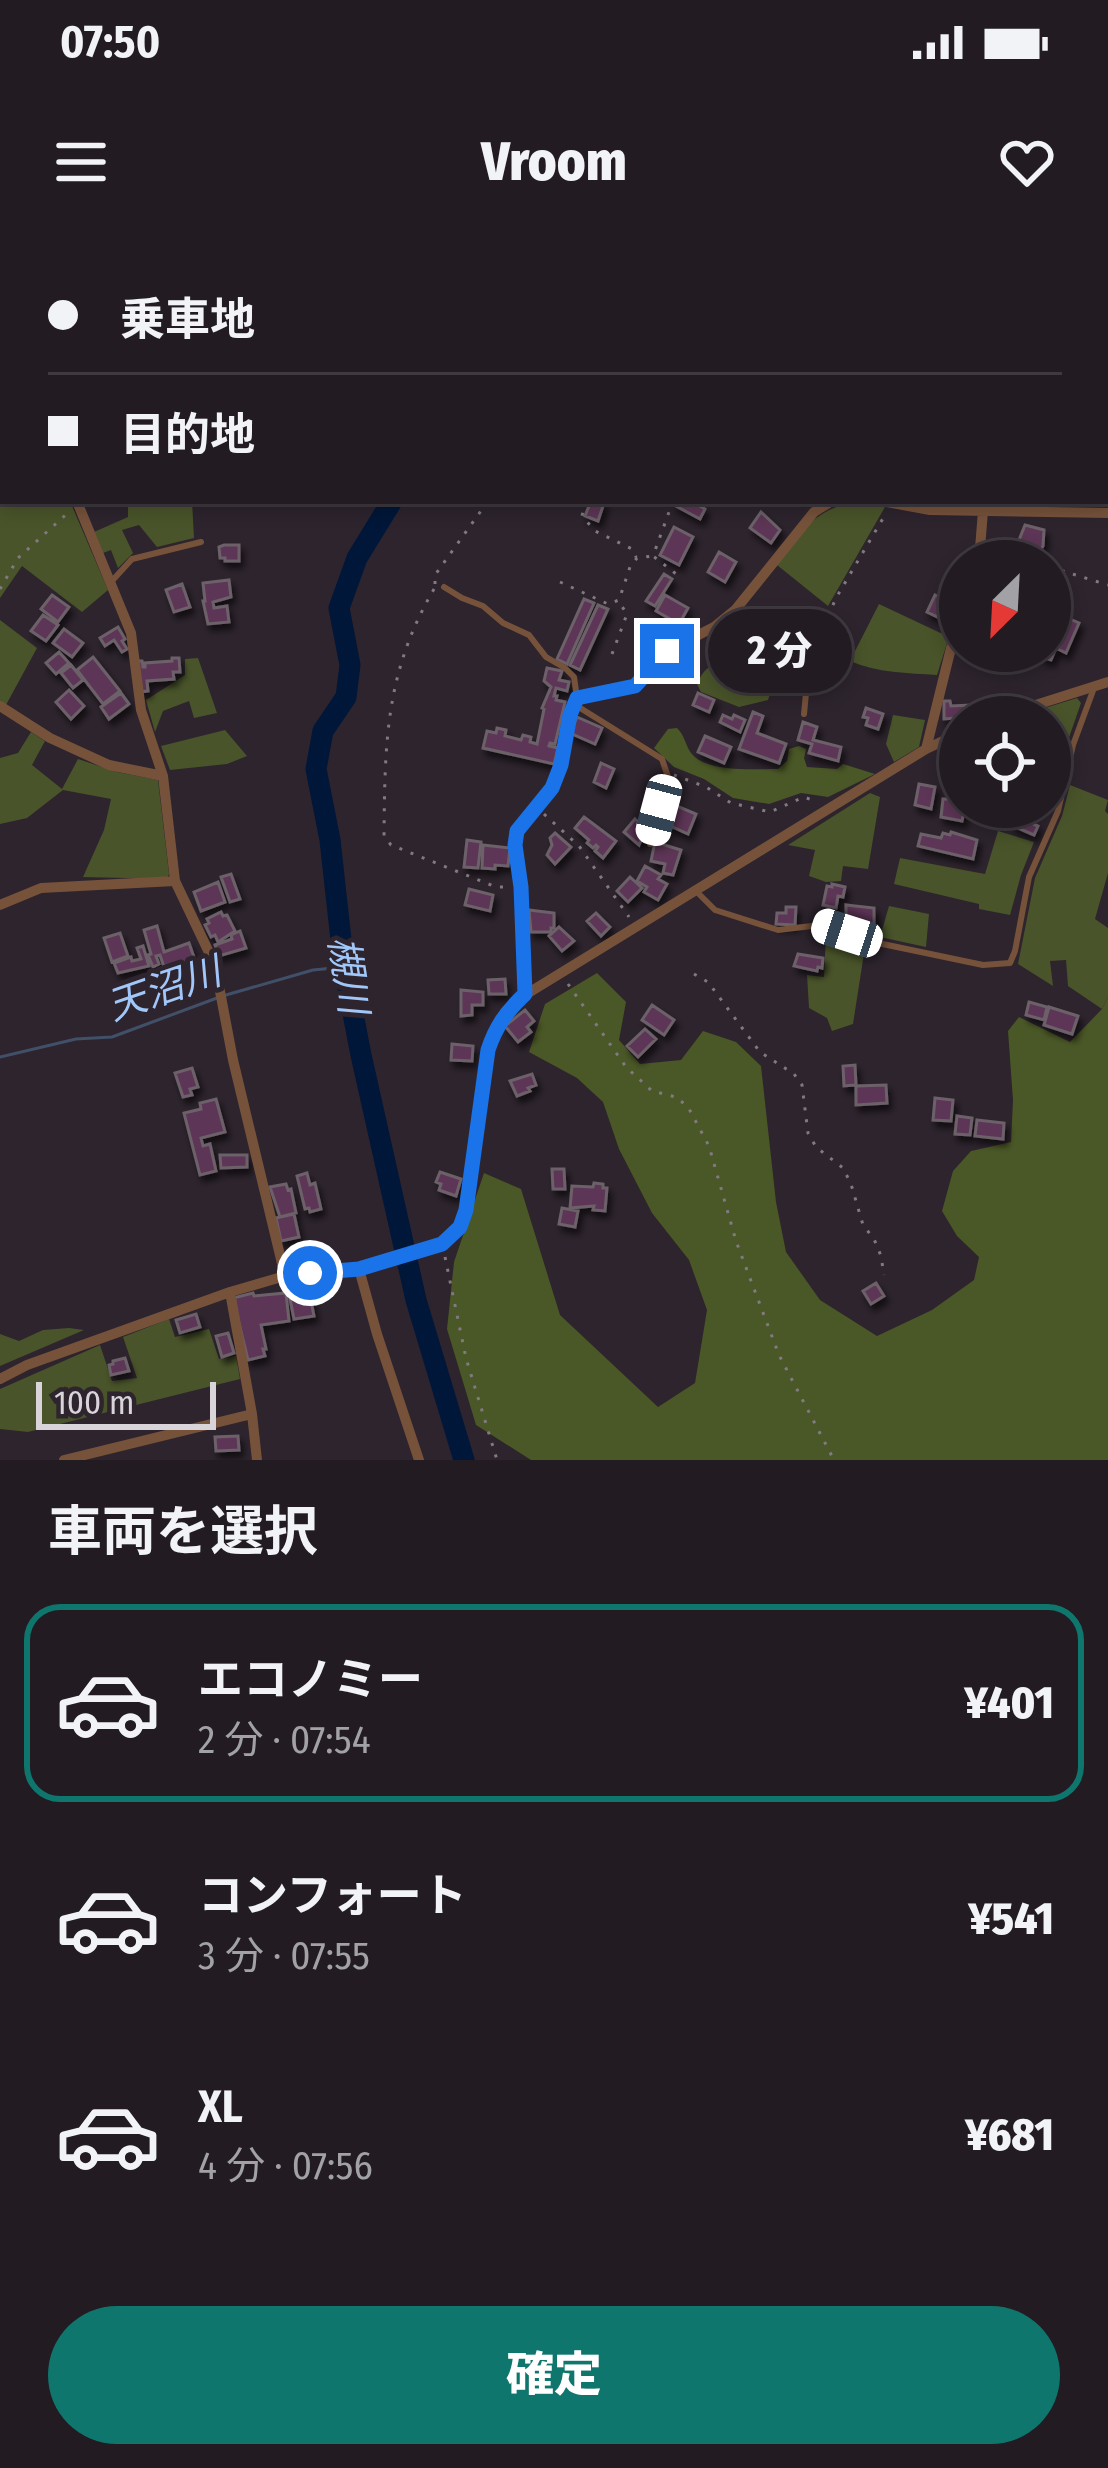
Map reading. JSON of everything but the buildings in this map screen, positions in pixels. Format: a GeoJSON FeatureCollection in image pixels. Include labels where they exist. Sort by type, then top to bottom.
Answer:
{"type":"FeatureCollection","features":[{"type":"Feature","properties":{"kind":"street"},"geometry":{"type":"LineString","coordinates":[[78,504],[131,633],[141,710],[163,776],[175,881],[214,964],[285,1276]]}},
{"type":"Feature","properties":{"kind":"street"},"geometry":{"type":"LineString","coordinates":[[525,994],[517,831],[552,788],[576,701],[635,686],[667,651],[714,627],[736,609],[814,512],[827,504]]}},
{"type":"Feature","properties":{"kind":"street"},"geometry":{"type":"LineString","coordinates":[[897,504],[930,510],[1108,513]]}},
{"type":"Feature","properties":{"kind":"street"},"geometry":{"type":"LineString","coordinates":[[981,540],[983,511]]}},
{"type":"Feature","properties":{"kind":"street"},"geometry":{"type":"LineString","coordinates":[[926,749],[945,672]]}},
{"type":"Feature","properties":{"kind":"street"},"geometry":{"type":"LineString","coordinates":[[1065,696],[1108,682]]}},
{"type":"Feature","properties":{"kind":"street"},"geometry":{"type":"LineString","coordinates":[[0,706],[50,738],[109,765],[163,776]]}},
{"type":"Feature","properties":{"kind":"street"},"geometry":{"type":"LineString","coordinates":[[0,1379],[230,1292],[285,1276],[362,1267],[440,1244],[460,1227],[466,1210],[488,1050],[505,1012],[525,994],[939,743]]}},
{"type":"Feature","properties":{"kind":"street"},"geometry":{"type":"LineString","coordinates":[[0,905],[41,888],[175,881]]}},
{"type":"Feature","properties":{"kind":"street"},"geometry":{"type":"LineString","coordinates":[[362,1267],[377,1334],[419,1460]]}},
{"type":"Feature","properties":{"kind":"street"},"geometry":{"type":"LineString","coordinates":[[230,1292],[257,1460]]}},
{"type":"Feature","properties":{"kind":"street"},"geometry":{"type":"LineString","coordinates":[[64,1460],[252,1414]]}},
{"type":"Feature","properties":{"kind":"lane"},"geometry":{"type":"LineString","coordinates":[[111,582],[132,559],[201,542]]}},
{"type":"Feature","properties":{"kind":"lane"},"geometry":{"type":"LineString","coordinates":[[439,588],[483,606],[503,623],[530,635],[546,657],[574,677],[576,701],[662,760],[668,777],[650,844]]}},
{"type":"Feature","properties":{"kind":"lane"},"geometry":{"type":"LineString","coordinates":[[714,627],[800,680],[806,693],[804,714]]}},
{"type":"Feature","properties":{"kind":"lane"},"geometry":{"type":"LineString","coordinates":[[695,890],[715,910],[778,930],[820,925],[873,942],[983,965],[1010,963],[1029,877],[1058,811],[1073,745],[1094,687]]}},
{"type":"Feature","properties":{"kind":"path"},"geometry":{"type":"LineString","coordinates":[[0,589],[18,558],[78,504]]}},
{"type":"Feature","properties":{"kind":"path"},"geometry":{"type":"LineString","coordinates":[[486,504],[435,575],[439,588],[416,621],[391,698],[385,741],[384,836],[391,845],[496,887],[521,887]]}},
{"type":"Feature","properties":{"kind":"path"},"geometry":{"type":"LineString","coordinates":[[584,504],[582,516],[595,531],[632,549],[637,559]]}},
{"type":"Feature","properties":{"kind":"path"},"geometry":{"type":"LineString","coordinates":[[653,556],[673,504]]}},
{"type":"Feature","properties":{"kind":"path"},"geometry":{"type":"LineString","coordinates":[[800,680],[836,598],[883,519],[886,504]]}},
{"type":"Feature","properties":{"kind":"path"},"geometry":{"type":"LineString","coordinates":[[560,582],[614,604],[637,559],[653,556],[680,577]]}},
{"type":"Feature","properties":{"kind":"path"},"geometry":{"type":"LineString","coordinates":[[1071,574],[1108,585]]}},
{"type":"Feature","properties":{"kind":"path"},"geometry":{"type":"LineString","coordinates":[[612,654],[627,614],[619,600]]}},
{"type":"Feature","properties":{"kind":"path"},"geometry":{"type":"LineString","coordinates":[[666,772],[706,787],[731,803],[770,812],[803,797],[834,807]]}},
{"type":"Feature","properties":{"kind":"path"},"geometry":{"type":"LineString","coordinates":[[536,807],[579,846],[627,915],[641,924]]}},
{"type":"Feature","properties":{"kind":"path"},"geometry":{"type":"LineString","coordinates":[[560,973],[626,1067],[652,1091],[676,1097],[688,1107],[709,1146],[736,1241],[779,1354],[834,1460]]}},
{"type":"Feature","properties":{"kind":"path"},"geometry":{"type":"LineString","coordinates":[[694,974],[708,982],[760,1052],[802,1084],[808,1132],[816,1147],[843,1168],[863,1225],[881,1256],[884,1276]]}},
{"type":"Feature","properties":{"kind":"path"},"geometry":{"type":"LineString","coordinates":[[440,1244],[466,1358],[497,1460]]}},
{"type":"Feature","properties":{"kind":"green space"},"geometry":{"type":"Polygon","coordinates":[[[0,504],[73,504],[108,590],[82,612],[22,566],[0,598],[0,504]]]}},
{"type":"Feature","properties":{"kind":"green space"},"geometry":{"type":"Polygon","coordinates":[[[192,504],[194,538],[157,547],[139,525],[122,530],[133,553],[118,568],[111,550],[103,553],[94,532],[128,517],[128,507],[192,504]]]}},
{"type":"Feature","properties":{"kind":"green space"},"geometry":{"type":"Polygon","coordinates":[[[840,506],[885,507],[828,606],[777,565],[818,517],[840,506]]]}},
{"type":"Feature","properties":{"kind":"green space"},"geometry":{"type":"Polygon","coordinates":[[[879,604],[939,632],[937,675],[882,670],[850,661],[879,604]]]}},
{"type":"Feature","properties":{"kind":"green space"},"geometry":{"type":"Polygon","coordinates":[[[0,620],[37,648],[6,705],[0,701],[0,620]]]}},
{"type":"Feature","properties":{"kind":"green space"},"geometry":{"type":"Polygon","coordinates":[[[734,646],[777,672],[768,700],[739,707],[701,692],[697,684],[703,673],[714,665],[731,663],[734,646]]]}},
{"type":"Feature","properties":{"kind":"green space"},"geometry":{"type":"Polygon","coordinates":[[[198,658],[217,713],[194,718],[189,701],[163,711],[155,732],[146,700],[185,675],[185,659],[198,658]]]}},
{"type":"Feature","properties":{"kind":"green space"},"geometry":{"type":"Polygon","coordinates":[[[1071,700],[1081,703],[1071,732],[1071,700]]]}},
{"type":"Feature","properties":{"kind":"green space"},"geometry":{"type":"Polygon","coordinates":[[[893,715],[925,720],[919,747],[894,762],[886,744],[893,715]]]}},
{"type":"Feature","properties":{"kind":"green space"},"geometry":{"type":"Polygon","coordinates":[[[677,728],[691,753],[719,767],[778,769],[787,761],[789,749],[799,746],[806,749],[807,767],[837,769],[843,764],[875,774],[828,797],[801,793],[769,804],[733,798],[674,767],[654,748],[668,729],[677,728]]]}},
{"type":"Feature","properties":{"kind":"green space"},"geometry":{"type":"Polygon","coordinates":[[[225,730],[247,756],[227,764],[170,770],[161,746],[225,730]]]}},
{"type":"Feature","properties":{"kind":"green space"},"geometry":{"type":"Polygon","coordinates":[[[31,732],[45,741],[32,765],[62,789],[78,759],[158,780],[167,879],[83,877],[104,830],[111,799],[63,790],[27,818],[0,824],[0,758],[18,753],[31,732]]]}},
{"type":"Feature","properties":{"kind":"green space"},"geometry":{"type":"Polygon","coordinates":[[[1071,785],[1108,800],[1108,873],[1095,919],[1108,928],[1108,997],[1102,1009],[1068,986],[1066,960],[1050,961],[1053,986],[1018,964],[1035,878],[1057,828],[1071,828],[1071,785]]]}},
{"type":"Feature","properties":{"kind":"green space"},"geometry":{"type":"Polygon","coordinates":[[[870,793],[880,797],[868,869],[843,866],[841,881],[809,876],[815,850],[788,845],[870,793]]]}},
{"type":"Feature","properties":{"kind":"green space"},"geometry":{"type":"Polygon","coordinates":[[[998,831],[1034,842],[1010,915],[894,884],[900,858],[985,874],[998,831]]]}},
{"type":"Feature","properties":{"kind":"green space"},"geometry":{"type":"Polygon","coordinates":[[[889,906],[929,914],[926,947],[880,937],[889,906]]]}},
{"type":"Feature","properties":{"kind":"green space"},"geometry":{"type":"Polygon","coordinates":[[[826,935],[865,947],[853,1024],[832,1031],[827,1018],[809,1008],[807,975],[824,977],[826,935]]]}},
{"type":"Feature","properties":{"kind":"green space"},"geometry":{"type":"Polygon","coordinates":[[[597,973],[626,1002],[619,1040],[640,1064],[681,1060],[703,1031],[736,1042],[761,1066],[786,1252],[820,1300],[877,1336],[932,1310],[974,1280],[979,1257],[957,1236],[942,1211],[953,1171],[971,1151],[1011,1142],[1008,1031],[1019,1017],[1070,1042],[1108,997],[1108,1460],[531,1460],[476,1425],[447,1329],[454,1262],[484,1173],[521,1189],[560,1315],[658,1407],[695,1383],[707,1310],[689,1260],[652,1213],[619,1149],[603,1102],[577,1078],[529,1052],[545,1004],[597,973]]]}},
{"type":"Feature","properties":{"kind":"green space"},"geometry":{"type":"Polygon","coordinates":[[[169,1319],[175,1337],[209,1329],[219,1359],[236,1356],[240,1379],[28,1432],[0,1429],[0,1389],[100,1345],[112,1381],[137,1378],[123,1337],[169,1319]]]}},
{"type":"Feature","properties":{"kind":"green space"},"geometry":{"type":"Polygon","coordinates":[[[43,1330],[84,1330],[0,1366],[0,1334],[19,1341],[43,1330]]]}},
{"type":"Feature","properties":{"kind":"waterway","name":"槻川"},"geometry":{"type":"LineString","coordinates":[[390,504],[357,558],[339,608],[350,665],[346,697],[323,731],[316,769],[361,1055],[416,1300],[464,1460]]}},
{"type":"Feature","properties":{"kind":"waterway","name":"天沼川"},"geometry":{"type":"LineString","coordinates":[[226,995],[313,970],[344,967]]}},
{"type":"Feature","properties":{"kind":"waterway","name":"天沼川"},"geometry":{"type":"LineString","coordinates":[[0,1057],[76,1039],[112,1037],[217,998]]}},
{"type":"Feature","properties":{"kind":"route"},"geometry":{"type":"LineString","coordinates":[[310,1273],[359,1269],[442,1244],[460,1227],[488,1050],[505,1012],[525,994],[517,831],[552,788],[577,698],[635,686],[667,651]]}}]}
